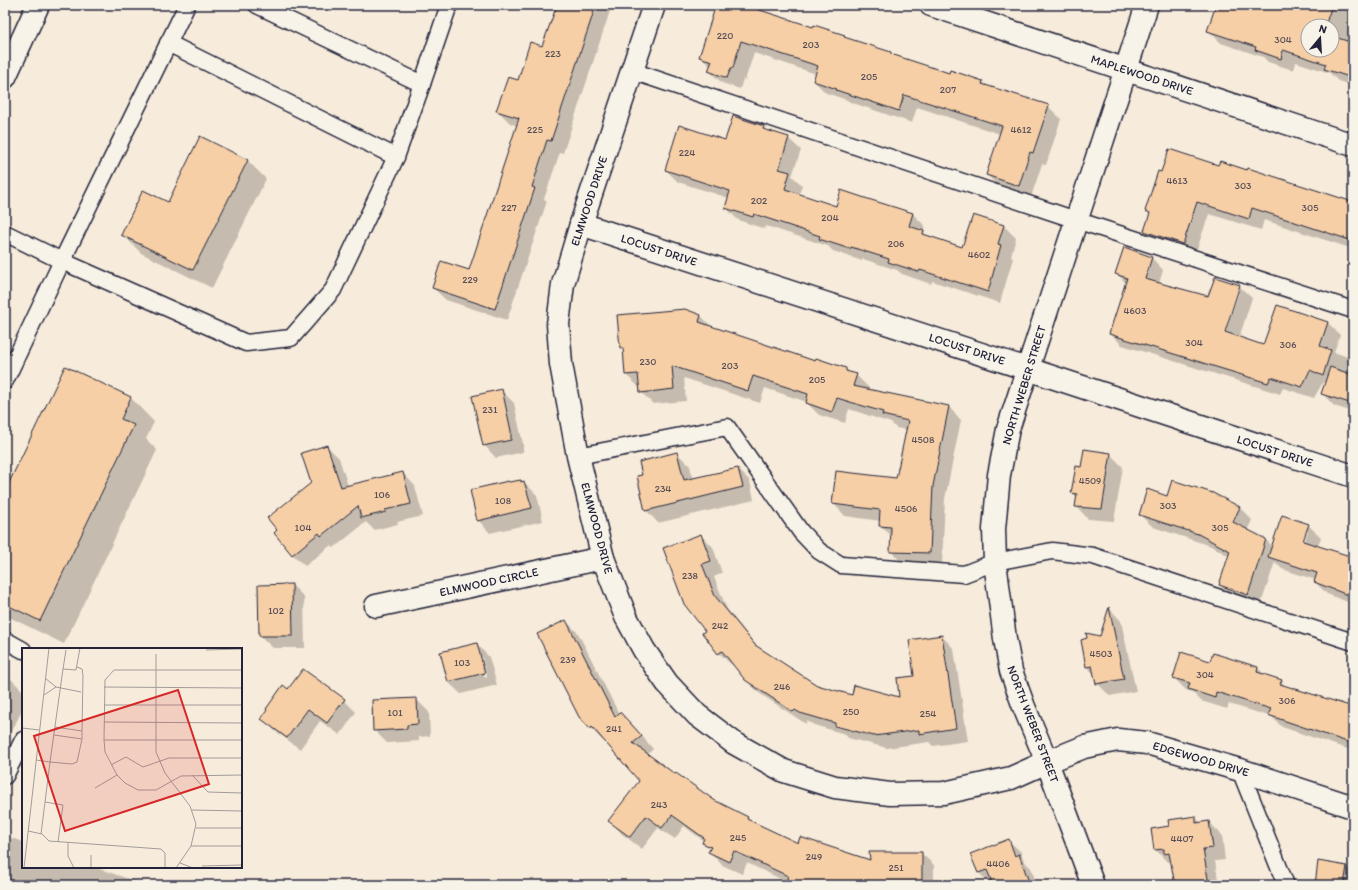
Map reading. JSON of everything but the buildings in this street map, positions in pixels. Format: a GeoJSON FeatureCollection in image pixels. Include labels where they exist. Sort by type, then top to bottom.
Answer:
{"type":"FeatureCollection","features":[{"type":"Feature","properties":{"kind":"street"},"geometry":{"type":"LineString","coordinates":[[5,77],[38,5]]}},
{"type":"Feature","properties":{"kind":"street","name":"ELMWOOD DRIVE"},"geometry":{"type":"LineString","coordinates":[[654,5],[581,224],[563,284],[558,324],[561,364],[578,456],[603,558],[626,617],[644,650],[667,684],[697,715],[728,739],[784,771],[835,787],[890,794],[944,793],[1011,778],[1047,762]]}},
{"type":"Feature","properties":{"kind":"street","name":"MAPLEWOOD DRIVE"},"geometry":{"type":"LineString","coordinates":[[931,5],[1353,145]]}},
{"type":"Feature","properties":{"kind":"street","name":"NORTH WEBER STREET"},"geometry":{"type":"LineString","coordinates":[[1092,885],[1047,762],[1011,672],[995,562],[994,529],[999,475],[1008,429],[1147,5]]}},
{"type":"Feature","properties":{"kind":"street","name":"LOCUST DRIVE"},"geometry":{"type":"LineString","coordinates":[[581,224],[1353,476]]}},
{"type":"Feature","properties":{"kind":"street","name":"ELMWOOD CIRCLE"},"geometry":{"type":"LineString","coordinates":[[376,606],[603,558]]}},
{"type":"Feature","properties":{"kind":"street","name":"EDGEWOOD DRIVE"},"geometry":{"type":"LineString","coordinates":[[1047,762],[1084,747],[1118,740],[1147,743],[1240,770],[1353,807]]}},
{"type":"Feature","properties":{"kind":"lane"},"geometry":{"type":"LineString","coordinates":[[5,381],[187,5]]}},
{"type":"Feature","properties":{"kind":"lane"},"geometry":{"type":"LineString","coordinates":[[257,5],[422,84]]}},
{"type":"Feature","properties":{"kind":"lane"},"geometry":{"type":"LineString","coordinates":[[5,233],[62,261],[246,343],[291,338],[333,290],[396,157],[449,5]]}},
{"type":"Feature","properties":{"kind":"lane"},"geometry":{"type":"LineString","coordinates":[[168,43],[396,157]]}},
{"type":"Feature","properties":{"kind":"lane"},"geometry":{"type":"LineString","coordinates":[[632,71],[1076,220],[1353,310]]}},
{"type":"Feature","properties":{"kind":"lane"},"geometry":{"type":"LineString","coordinates":[[578,456],[727,427],[800,532],[819,551],[841,565],[964,574],[995,562],[1052,551],[1093,556],[1353,642]]}},
{"type":"Feature","properties":{"kind":"lane"},"geometry":{"type":"LineString","coordinates":[[5,640],[22,649]]}},
{"type":"Feature","properties":{"kind":"lane"},"geometry":{"type":"LineString","coordinates":[[5,776],[22,742]]}},
{"type":"Feature","properties":{"kind":"lane"},"geometry":{"type":"LineString","coordinates":[[1240,770],[1286,885]]}}]}
